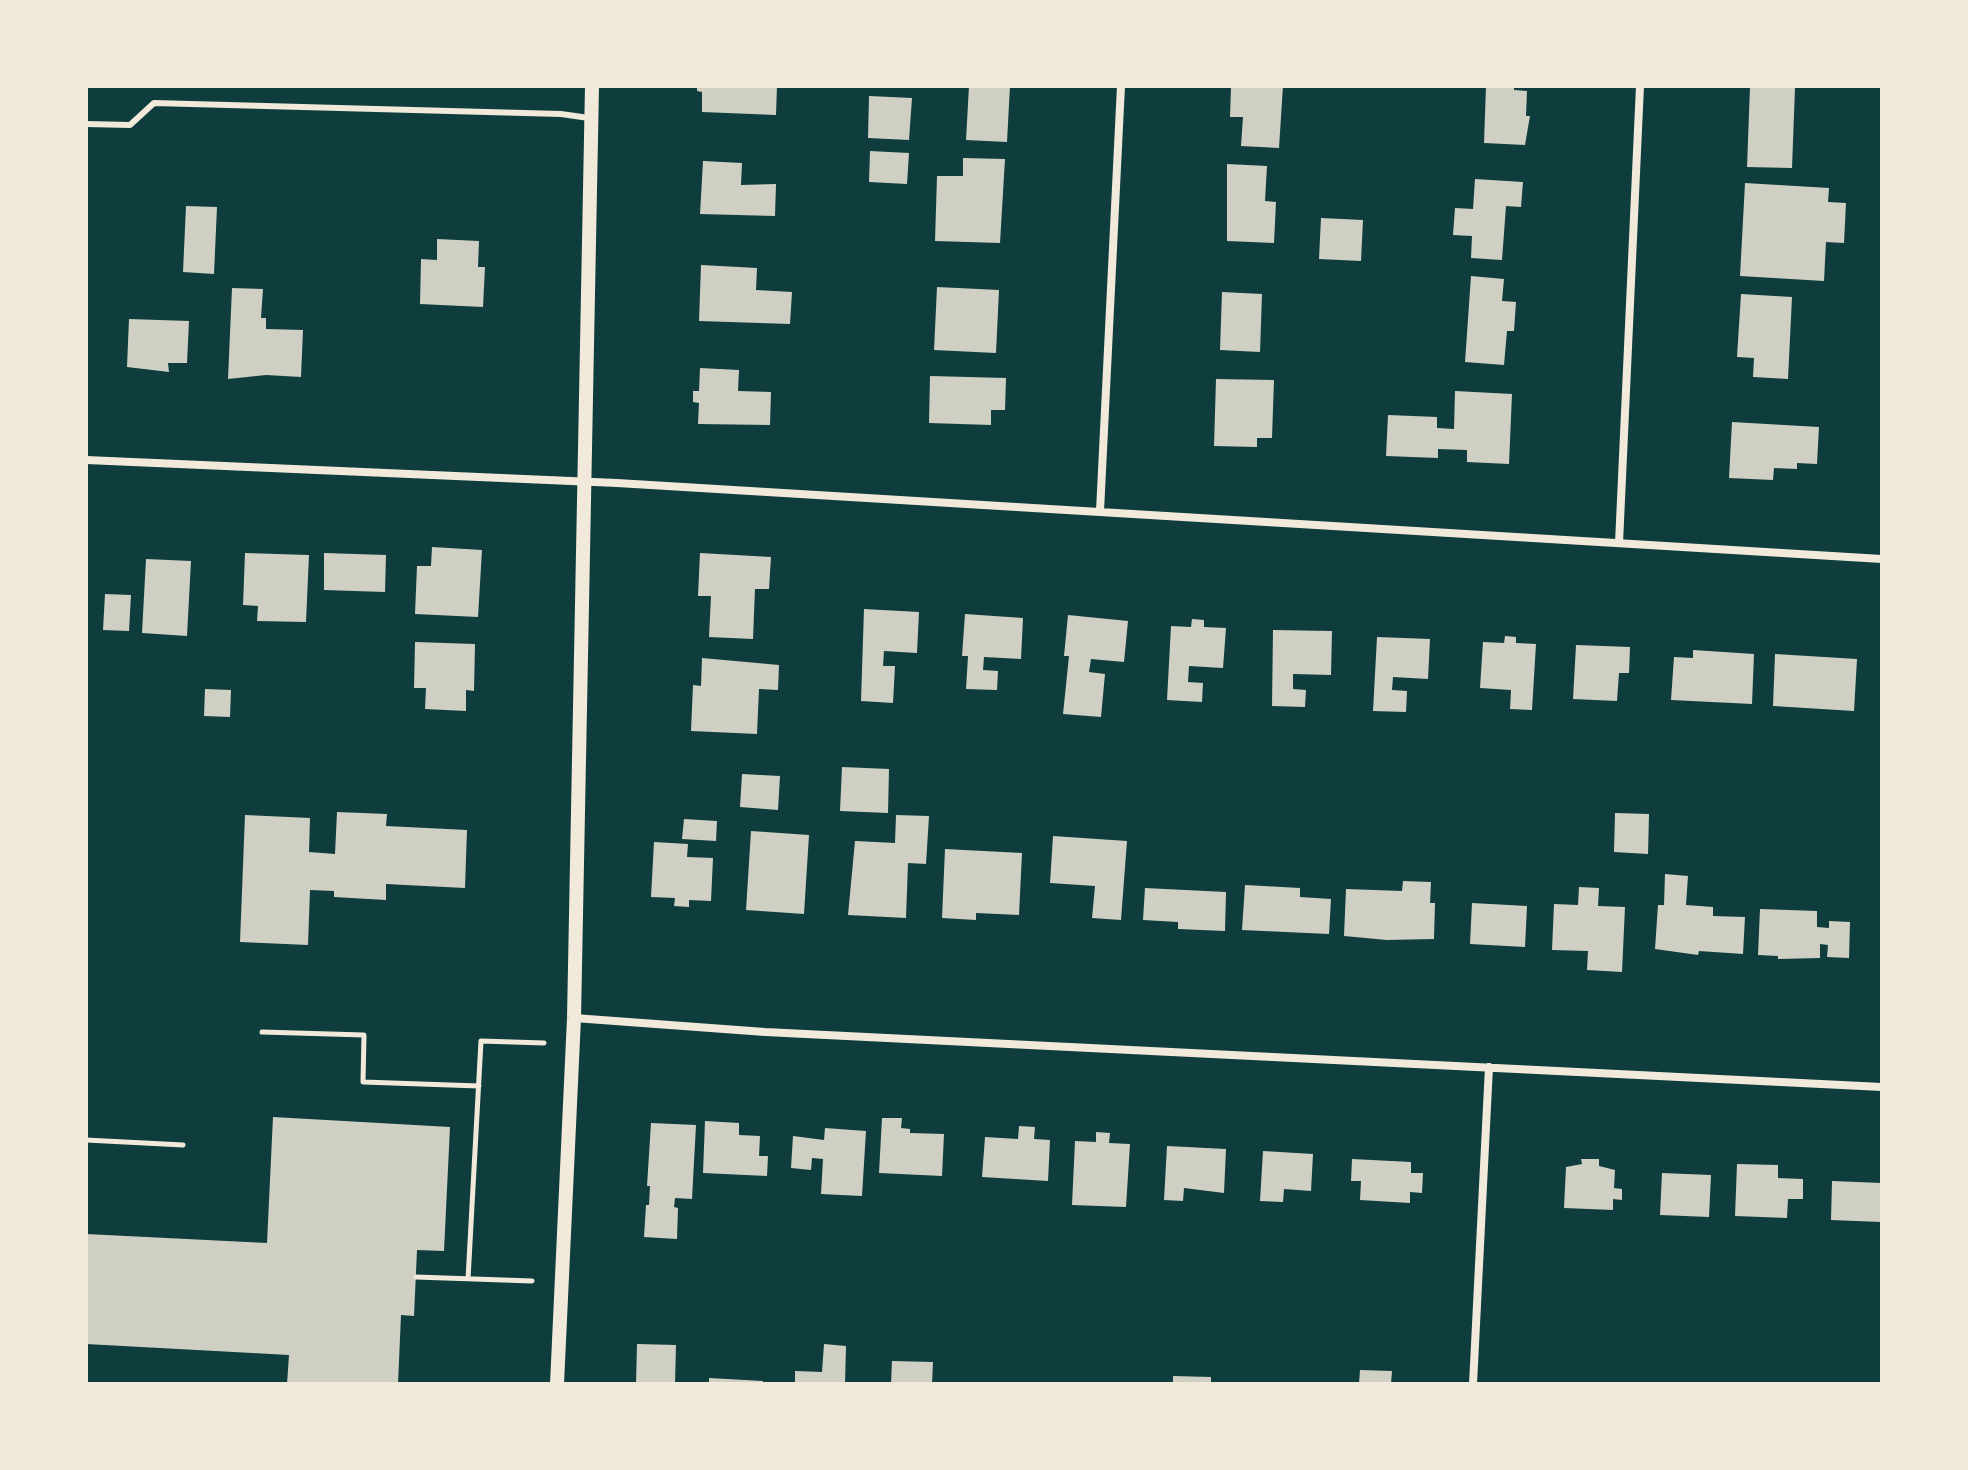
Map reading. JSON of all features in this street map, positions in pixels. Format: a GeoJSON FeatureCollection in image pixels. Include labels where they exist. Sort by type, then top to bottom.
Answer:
{"type":"FeatureCollection","features":[{"type":"Feature","properties":{"kind":"street"},"geometry":{"type":"LineString","coordinates":[[557,1384],[574,1018],[592,86]]}},
{"type":"Feature","properties":{"kind":"street"},"geometry":{"type":"LineString","coordinates":[[1100,511],[1121,86]]}},
{"type":"Feature","properties":{"kind":"street"},"geometry":{"type":"LineString","coordinates":[[1619,543],[1640,86]]}},
{"type":"Feature","properties":{"kind":"street"},"geometry":{"type":"LineString","coordinates":[[86,460],[584,482],[1882,559]]}},
{"type":"Feature","properties":{"kind":"street"},"geometry":{"type":"LineString","coordinates":[[574,1018],[765,1032],[1882,1087]]}},
{"type":"Feature","properties":{"kind":"street"},"geometry":{"type":"LineString","coordinates":[[1473,1384],[1489,1067]]}},
{"type":"Feature","properties":{"kind":"lane"},"geometry":{"type":"LineString","coordinates":[[86,124],[130,125],[154,103],[561,114],[591,119]]}},
{"type":"Feature","properties":{"kind":"path"},"geometry":{"type":"LineString","coordinates":[[262,1032],[364,1035],[363,1082],[479,1086]]}},
{"type":"Feature","properties":{"kind":"path"},"geometry":{"type":"LineString","coordinates":[[468,1279],[475,1101],[479,1086],[481,1041],[544,1043]]}},
{"type":"Feature","properties":{"kind":"path"},"geometry":{"type":"LineString","coordinates":[[86,1140],[183,1145]]}},
{"type":"Feature","properties":{"kind":"path"},"geometry":{"type":"LineString","coordinates":[[416,1277],[532,1281]]}},
{"type":"Feature","properties":{"kind":"building"},"geometry":{"type":"Polygon","coordinates":[[[697,86],[777,86],[776,115],[702,112],[702,92],[697,91],[697,86]]]}},
{"type":"Feature","properties":{"kind":"building"},"geometry":{"type":"Polygon","coordinates":[[[969,86],[1010,86],[1007,142],[966,140],[969,86]]]}},
{"type":"Feature","properties":{"kind":"building"},"geometry":{"type":"Polygon","coordinates":[[[1231,86],[1283,86],[1279,148],[1241,146],[1243,117],[1230,117],[1231,86]]]}},
{"type":"Feature","properties":{"kind":"building"},"geometry":{"type":"Polygon","coordinates":[[[1486,86],[1514,86],[1514,90],[1527,91],[1526,116],[1530,116],[1525,145],[1484,143],[1486,86]]]}},
{"type":"Feature","properties":{"kind":"building"},"geometry":{"type":"Polygon","coordinates":[[[1750,87],[1795,88],[1792,168],[1747,167],[1750,87]]]}},
{"type":"Feature","properties":{"kind":"building"},"geometry":{"type":"Polygon","coordinates":[[[869,96],[912,98],[909,140],[868,138],[869,96]]]}},
{"type":"Feature","properties":{"kind":"building"},"geometry":{"type":"Polygon","coordinates":[[[870,151],[909,153],[907,184],[869,182],[870,151]]]}},
{"type":"Feature","properties":{"kind":"building"},"geometry":{"type":"Polygon","coordinates":[[[963,158],[1005,159],[1000,243],[935,241],[937,176],[963,176],[963,158]]]}},
{"type":"Feature","properties":{"kind":"building"},"geometry":{"type":"Polygon","coordinates":[[[703,161],[742,163],[741,185],[776,184],[775,216],[700,214],[703,161]]]}},
{"type":"Feature","properties":{"kind":"building"},"geometry":{"type":"Polygon","coordinates":[[[1227,164],[1267,166],[1265,201],[1276,202],[1274,243],[1227,241],[1227,164]]]}},
{"type":"Feature","properties":{"kind":"building"},"geometry":{"type":"Polygon","coordinates":[[[1475,179],[1523,182],[1521,207],[1506,206],[1502,260],[1471,258],[1472,236],[1453,235],[1455,208],[1473,209],[1475,179]]]}},
{"type":"Feature","properties":{"kind":"building"},"geometry":{"type":"Polygon","coordinates":[[[1745,183],[1829,188],[1828,202],[1846,203],[1844,243],[1826,242],[1824,281],[1740,276],[1745,183]]]}},
{"type":"Feature","properties":{"kind":"building"},"geometry":{"type":"Polygon","coordinates":[[[186,206],[217,207],[214,274],[183,272],[186,206]]]}},
{"type":"Feature","properties":{"kind":"building"},"geometry":{"type":"Polygon","coordinates":[[[1321,218],[1363,220],[1361,261],[1319,259],[1321,218]]]}},
{"type":"Feature","properties":{"kind":"building"},"geometry":{"type":"Polygon","coordinates":[[[437,239],[479,241],[478,267],[485,267],[483,307],[420,304],[421,259],[437,260],[437,239]]]}},
{"type":"Feature","properties":{"kind":"building"},"geometry":{"type":"Polygon","coordinates":[[[701,265],[757,268],[756,290],[792,292],[790,324],[699,321],[701,265]]]}},
{"type":"Feature","properties":{"kind":"building"},"geometry":{"type":"Polygon","coordinates":[[[1471,276],[1504,279],[1502,301],[1516,302],[1514,331],[1507,331],[1504,365],[1465,362],[1471,276]]]}},
{"type":"Feature","properties":{"kind":"building"},"geometry":{"type":"Polygon","coordinates":[[[937,287],[999,290],[996,353],[934,350],[937,287]]]}},
{"type":"Feature","properties":{"kind":"building"},"geometry":{"type":"Polygon","coordinates":[[[232,288],[263,289],[261,318],[266,318],[266,329],[303,330],[301,377],[266,375],[228,379],[232,288]]]}},
{"type":"Feature","properties":{"kind":"building"},"geometry":{"type":"Polygon","coordinates":[[[1222,292],[1262,294],[1260,352],[1220,350],[1222,292]]]}},
{"type":"Feature","properties":{"kind":"building"},"geometry":{"type":"Polygon","coordinates":[[[1741,294],[1792,297],[1788,379],[1753,377],[1754,358],[1737,357],[1741,294]]]}},
{"type":"Feature","properties":{"kind":"building"},"geometry":{"type":"Polygon","coordinates":[[[129,319],[189,321],[187,363],[168,363],[169,372],[127,367],[129,319]]]}},
{"type":"Feature","properties":{"kind":"building"},"geometry":{"type":"Polygon","coordinates":[[[700,368],[739,370],[738,391],[771,392],[770,425],[698,424],[699,403],[693,402],[693,391],[699,391],[700,368]]]}},
{"type":"Feature","properties":{"kind":"building"},"geometry":{"type":"Polygon","coordinates":[[[930,376],[1006,378],[1005,410],[991,410],[991,425],[929,423],[930,376]]]}},
{"type":"Feature","properties":{"kind":"building"},"geometry":{"type":"Polygon","coordinates":[[[1216,379],[1274,380],[1272,438],[1257,438],[1257,447],[1214,446],[1216,379]]]}},
{"type":"Feature","properties":{"kind":"building"},"geometry":{"type":"Polygon","coordinates":[[[1455,391],[1512,394],[1509,464],[1467,462],[1467,450],[1438,449],[1438,458],[1386,456],[1388,415],[1437,417],[1437,428],[1454,429],[1455,391]]]}},
{"type":"Feature","properties":{"kind":"building"},"geometry":{"type":"Polygon","coordinates":[[[1732,422],[1819,427],[1817,464],[1797,463],[1797,469],[1774,468],[1773,480],[1729,478],[1732,422]]]}},
{"type":"Feature","properties":{"kind":"building"},"geometry":{"type":"Polygon","coordinates":[[[432,547],[482,550],[478,617],[415,614],[417,566],[431,566],[432,547]]]}},
{"type":"Feature","properties":{"kind":"building"},"geometry":{"type":"Polygon","coordinates":[[[245,553],[309,555],[306,622],[257,621],[258,606],[243,605],[245,553]]]}},
{"type":"Feature","properties":{"kind":"building"},"geometry":{"type":"Polygon","coordinates":[[[324,553],[386,555],[385,592],[324,590],[324,553]]]}},
{"type":"Feature","properties":{"kind":"building"},"geometry":{"type":"Polygon","coordinates":[[[700,553],[771,557],[769,589],[755,589],[753,639],[709,637],[711,596],[698,596],[700,553]]]}},
{"type":"Feature","properties":{"kind":"building"},"geometry":{"type":"Polygon","coordinates":[[[146,559],[191,561],[187,636],[142,633],[146,559]]]}},
{"type":"Feature","properties":{"kind":"building"},"geometry":{"type":"Polygon","coordinates":[[[105,594],[131,595],[129,631],[103,630],[105,594]]]}},
{"type":"Feature","properties":{"kind":"building"},"geometry":{"type":"Polygon","coordinates":[[[864,609],[919,612],[917,653],[884,651],[883,666],[895,666],[893,703],[861,701],[864,609]]]}},
{"type":"Feature","properties":{"kind":"building"},"geometry":{"type":"Polygon","coordinates":[[[965,614],[1023,618],[1021,659],[984,657],[983,670],[998,671],[997,690],[966,689],[968,656],[962,656],[965,614]]]}},
{"type":"Feature","properties":{"kind":"building"},"geometry":{"type":"Polygon","coordinates":[[[1068,615],[1128,621],[1124,662],[1091,659],[1089,672],[1105,674],[1101,717],[1063,714],[1069,656],[1064,656],[1068,615]]]}},
{"type":"Feature","properties":{"kind":"building"},"geometry":{"type":"Polygon","coordinates":[[[1192,619],[1204,620],[1204,627],[1226,628],[1223,668],[1189,666],[1188,682],[1203,683],[1202,702],[1167,700],[1171,626],[1191,627],[1192,619]]]}},
{"type":"Feature","properties":{"kind":"building"},"geometry":{"type":"Polygon","coordinates":[[[1273,630],[1332,631],[1331,675],[1293,674],[1293,689],[1306,690],[1305,707],[1272,706],[1273,630]]]}},
{"type":"Feature","properties":{"kind":"building"},"geometry":{"type":"Polygon","coordinates":[[[1505,636],[1516,637],[1516,643],[1536,644],[1532,710],[1510,709],[1511,690],[1480,688],[1483,642],[1504,643],[1505,636]]]}},
{"type":"Feature","properties":{"kind":"building"},"geometry":{"type":"Polygon","coordinates":[[[1377,637],[1430,639],[1428,679],[1393,677],[1392,690],[1407,691],[1406,712],[1373,711],[1377,637]]]}},
{"type":"Feature","properties":{"kind":"building"},"geometry":{"type":"Polygon","coordinates":[[[415,642],[475,644],[474,691],[466,690],[466,711],[425,709],[426,688],[414,688],[415,642]]]}},
{"type":"Feature","properties":{"kind":"building"},"geometry":{"type":"Polygon","coordinates":[[[1576,645],[1630,647],[1629,673],[1619,673],[1617,701],[1573,699],[1576,645]]]}},
{"type":"Feature","properties":{"kind":"building"},"geometry":{"type":"Polygon","coordinates":[[[1693,650],[1754,654],[1752,704],[1671,700],[1674,657],[1693,658],[1693,650]]]}},
{"type":"Feature","properties":{"kind":"building"},"geometry":{"type":"Polygon","coordinates":[[[1775,654],[1857,659],[1854,711],[1773,706],[1775,654]]]}},
{"type":"Feature","properties":{"kind":"building"},"geometry":{"type":"Polygon","coordinates":[[[702,658],[779,665],[778,690],[759,689],[757,734],[691,731],[693,685],[701,686],[702,658]]]}},
{"type":"Feature","properties":{"kind":"building"},"geometry":{"type":"Polygon","coordinates":[[[205,689],[231,690],[230,717],[204,716],[205,689]]]}},
{"type":"Feature","properties":{"kind":"building"},"geometry":{"type":"Polygon","coordinates":[[[842,767],[889,769],[888,813],[840,811],[842,767]]]}},
{"type":"Feature","properties":{"kind":"building"},"geometry":{"type":"Polygon","coordinates":[[[742,774],[780,776],[778,810],[740,807],[742,774]]]}},
{"type":"Feature","properties":{"kind":"building"},"geometry":{"type":"Polygon","coordinates":[[[337,812],[387,814],[386,826],[467,830],[465,888],[386,884],[386,900],[334,897],[334,891],[310,890],[308,945],[240,942],[245,815],[310,818],[309,852],[335,854],[337,812]]]}},
{"type":"Feature","properties":{"kind":"building"},"geometry":{"type":"Polygon","coordinates":[[[1615,813],[1649,814],[1648,854],[1614,852],[1615,813]]]}},
{"type":"Feature","properties":{"kind":"building"},"geometry":{"type":"Polygon","coordinates":[[[896,815],[929,816],[926,864],[908,863],[906,918],[848,915],[855,841],[895,843],[896,815]]]}},
{"type":"Feature","properties":{"kind":"building"},"geometry":{"type":"Polygon","coordinates":[[[684,819],[717,821],[716,841],[682,839],[684,819]]]}},
{"type":"Feature","properties":{"kind":"building"},"geometry":{"type":"Polygon","coordinates":[[[751,831],[809,835],[804,914],[746,910],[751,831]]]}},
{"type":"Feature","properties":{"kind":"building"},"geometry":{"type":"Polygon","coordinates":[[[1053,836],[1127,841],[1121,920],[1092,918],[1095,886],[1050,883],[1053,836]]]}},
{"type":"Feature","properties":{"kind":"building"},"geometry":{"type":"Polygon","coordinates":[[[654,842],[688,844],[687,857],[713,858],[711,901],[689,900],[689,907],[674,906],[675,898],[651,897],[654,842]]]}},
{"type":"Feature","properties":{"kind":"building"},"geometry":{"type":"Polygon","coordinates":[[[945,849],[1022,853],[1019,915],[976,913],[976,920],[942,918],[945,849]]]}},
{"type":"Feature","properties":{"kind":"building"},"geometry":{"type":"Polygon","coordinates":[[[1665,874],[1688,876],[1686,905],[1713,907],[1713,916],[1745,917],[1743,954],[1699,951],[1698,955],[1655,949],[1658,905],[1664,905],[1665,874]]]}},
{"type":"Feature","properties":{"kind":"building"},"geometry":{"type":"Polygon","coordinates":[[[1403,881],[1431,882],[1430,903],[1435,903],[1434,939],[1387,940],[1344,936],[1346,889],[1402,891],[1403,881]]]}},
{"type":"Feature","properties":{"kind":"building"},"geometry":{"type":"Polygon","coordinates":[[[1245,885],[1300,888],[1300,897],[1331,899],[1329,934],[1242,930],[1245,885]]]}},
{"type":"Feature","properties":{"kind":"building"},"geometry":{"type":"Polygon","coordinates":[[[1579,887],[1599,888],[1598,906],[1625,907],[1622,972],[1587,970],[1588,951],[1552,950],[1554,904],[1578,905],[1579,887]]]}},
{"type":"Feature","properties":{"kind":"building"},"geometry":{"type":"Polygon","coordinates":[[[1145,888],[1226,892],[1225,931],[1178,929],[1178,922],[1143,920],[1145,888]]]}},
{"type":"Feature","properties":{"kind":"building"},"geometry":{"type":"Polygon","coordinates":[[[1472,903],[1527,906],[1525,947],[1470,944],[1472,903]]]}},
{"type":"Feature","properties":{"kind":"building"},"geometry":{"type":"Polygon","coordinates":[[[1760,909],[1817,911],[1817,927],[1829,928],[1829,921],[1850,922],[1849,958],[1827,957],[1828,945],[1820,944],[1820,958],[1778,959],[1778,956],[1758,955],[1760,909]]]}},
{"type":"Feature","properties":{"kind":"building"},"geometry":{"type":"Polygon","coordinates":[[[273,1117],[450,1127],[444,1251],[417,1250],[414,1316],[401,1315],[398,1384],[287,1384],[289,1355],[86,1344],[86,1234],[267,1243],[273,1117]]]}},
{"type":"Feature","properties":{"kind":"building"},"geometry":{"type":"Polygon","coordinates":[[[882,1118],[902,1118],[901,1128],[910,1129],[910,1133],[944,1134],[942,1176],[879,1173],[882,1118]]]}},
{"type":"Feature","properties":{"kind":"building"},"geometry":{"type":"Polygon","coordinates":[[[705,1121],[739,1123],[739,1135],[760,1136],[759,1156],[768,1156],[767,1176],[703,1173],[705,1121]]]}},
{"type":"Feature","properties":{"kind":"building"},"geometry":{"type":"Polygon","coordinates":[[[651,1123],[696,1125],[692,1199],[675,1198],[674,1207],[678,1208],[677,1239],[644,1237],[646,1205],[649,1205],[650,1186],[647,1186],[651,1123]]]}},
{"type":"Feature","properties":{"kind":"building"},"geometry":{"type":"Polygon","coordinates":[[[1019,1126],[1035,1127],[1034,1139],[1050,1140],[1048,1181],[982,1177],[985,1137],[1018,1139],[1019,1126]]]}},
{"type":"Feature","properties":{"kind":"building"},"geometry":{"type":"Polygon","coordinates":[[[825,1128],[866,1131],[862,1196],[821,1194],[823,1159],[812,1158],[811,1170],[791,1168],[793,1136],[824,1140],[825,1128]]]}},
{"type":"Feature","properties":{"kind":"building"},"geometry":{"type":"Polygon","coordinates":[[[1096,1132],[1110,1133],[1109,1143],[1130,1144],[1126,1207],[1072,1205],[1075,1141],[1096,1142],[1096,1132]]]}},
{"type":"Feature","properties":{"kind":"building"},"geometry":{"type":"Polygon","coordinates":[[[1167,1146],[1226,1149],[1224,1193],[1184,1188],[1183,1201],[1164,1200],[1167,1146]]]}},
{"type":"Feature","properties":{"kind":"building"},"geometry":{"type":"Polygon","coordinates":[[[1263,1151],[1313,1154],[1311,1191],[1284,1189],[1283,1202],[1260,1201],[1263,1151]]]}},
{"type":"Feature","properties":{"kind":"building"},"geometry":{"type":"Polygon","coordinates":[[[1352,1159],[1411,1162],[1411,1173],[1423,1173],[1422,1193],[1410,1192],[1410,1203],[1360,1200],[1361,1181],[1351,1181],[1352,1159]]]}},
{"type":"Feature","properties":{"kind":"building"},"geometry":{"type":"Polygon","coordinates":[[[1581,1159],[1599,1159],[1599,1166],[1615,1170],[1614,1188],[1622,1189],[1622,1200],[1613,1199],[1613,1210],[1564,1208],[1566,1167],[1582,1164],[1581,1159]]]}},
{"type":"Feature","properties":{"kind":"building"},"geometry":{"type":"Polygon","coordinates":[[[1737,1164],[1778,1165],[1778,1178],[1803,1179],[1803,1199],[1788,1199],[1787,1218],[1735,1216],[1737,1164]]]}},
{"type":"Feature","properties":{"kind":"building"},"geometry":{"type":"Polygon","coordinates":[[[1662,1173],[1711,1175],[1709,1217],[1660,1215],[1662,1173]]]}},
{"type":"Feature","properties":{"kind":"building"},"geometry":{"type":"Polygon","coordinates":[[[1832,1181],[1882,1183],[1881,1222],[1831,1220],[1832,1181]]]}},
{"type":"Feature","properties":{"kind":"building"},"geometry":{"type":"Polygon","coordinates":[[[637,1344],[676,1345],[675,1384],[636,1384],[637,1344]]]}},
{"type":"Feature","properties":{"kind":"building"},"geometry":{"type":"Polygon","coordinates":[[[824,1344],[846,1346],[845,1384],[795,1384],[795,1371],[822,1372],[824,1344]]]}},
{"type":"Feature","properties":{"kind":"building"},"geometry":{"type":"Polygon","coordinates":[[[892,1361],[933,1362],[932,1384],[891,1384],[892,1361]]]}},
{"type":"Feature","properties":{"kind":"building"},"geometry":{"type":"Polygon","coordinates":[[[1360,1370],[1392,1371],[1391,1384],[1359,1384],[1360,1370]]]}},
{"type":"Feature","properties":{"kind":"building"},"geometry":{"type":"Polygon","coordinates":[[[1173,1376],[1211,1377],[1211,1384],[1173,1384],[1173,1376]]]}},
{"type":"Feature","properties":{"kind":"building"},"geometry":{"type":"Polygon","coordinates":[[[709,1378],[763,1381],[763,1384],[709,1384],[709,1378]]]}}]}
